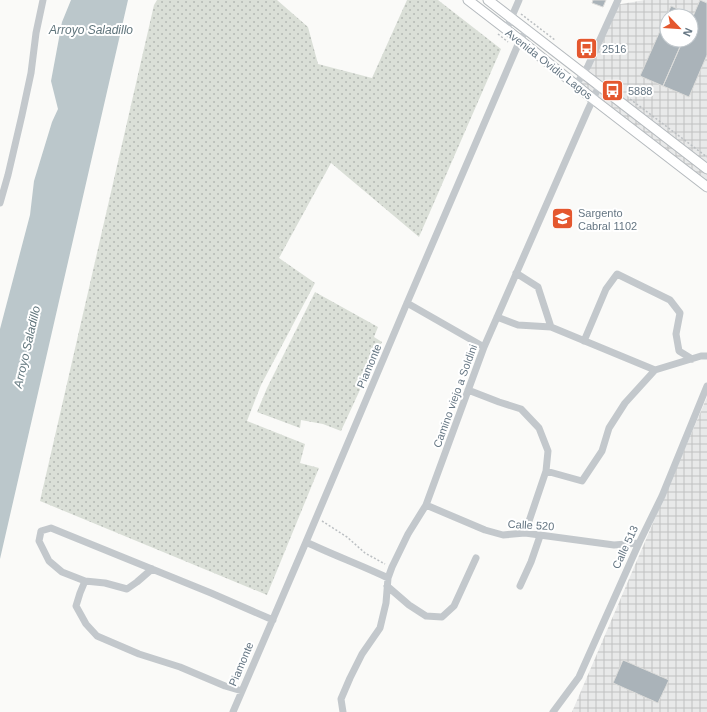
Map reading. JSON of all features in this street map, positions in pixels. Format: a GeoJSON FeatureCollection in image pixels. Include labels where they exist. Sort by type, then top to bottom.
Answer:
{"type":"FeatureCollection","features":[{"type":"Feature","properties":{"kind":"main road","name":"Avenida Ovidio Lagos"},"geometry":{"type":"LineString","coordinates":[[468,0],[593,99],[707,186]]}},
{"type":"Feature","properties":{"kind":"main road","name":"Avenida Ovidio Lagos"},"geometry":{"type":"LineString","coordinates":[[488,0],[707,169]]}},
{"type":"Feature","properties":{"kind":"street"},"geometry":{"type":"LineString","coordinates":[[0,203],[8,175],[31,73],[42,0]]}},
{"type":"Feature","properties":{"kind":"street"},"geometry":{"type":"LineString","coordinates":[[506,30],[519,0]]}},
{"type":"Feature","properties":{"kind":"street"},"geometry":{"type":"LineString","coordinates":[[576,85],[588,66],[618,0]]}},
{"type":"Feature","properties":{"kind":"street","name":"Piamonte"},"geometry":{"type":"LineString","coordinates":[[233,712],[520,40],[527,30]]}},
{"type":"Feature","properties":{"kind":"street","name":"Camino viejo a Soldini"},"geometry":{"type":"LineString","coordinates":[[343,712],[341,699],[350,678],[362,654],[380,628],[386,603],[388,578],[392,567],[408,534],[426,505],[484,347],[599,86]]}},
{"type":"Feature","properties":{"kind":"street"},"geometry":{"type":"LineString","coordinates":[[516,273],[538,287],[551,327]]}},
{"type":"Feature","properties":{"kind":"street"},"geometry":{"type":"LineString","coordinates":[[584,341],[606,289],[617,274],[670,300],[680,313],[676,334],[679,351],[692,359]]}},
{"type":"Feature","properties":{"kind":"street"},"geometry":{"type":"LineString","coordinates":[[407,303],[484,347]]}},
{"type":"Feature","properties":{"kind":"street"},"geometry":{"type":"LineString","coordinates":[[497,316],[518,326],[551,327],[655,370]]}},
{"type":"Feature","properties":{"kind":"street"},"geometry":{"type":"LineString","coordinates":[[546,471],[582,481],[602,451],[609,428],[625,403],[655,370],[701,356],[707,356]]}},
{"type":"Feature","properties":{"kind":"street","name":"Calle 513"},"geometry":{"type":"LineString","coordinates":[[553,712],[579,677],[639,542],[662,496],[707,386]]}},
{"type":"Feature","properties":{"kind":"street"},"geometry":{"type":"LineString","coordinates":[[468,390],[521,409],[539,428],[548,451],[546,471],[524,534]]}},
{"type":"Feature","properties":{"kind":"street","name":"Calle 520"},"geometry":{"type":"LineString","coordinates":[[426,505],[503,535],[524,534],[614,545],[639,542]]}},
{"type":"Feature","properties":{"kind":"street"},"geometry":{"type":"LineString","coordinates":[[152,569],[127,589],[105,583],[85,581],[62,572],[49,561],[39,541],[41,530],[51,528],[152,569],[211,593],[273,620]]}},
{"type":"Feature","properties":{"kind":"street"},"geometry":{"type":"LineString","coordinates":[[520,586],[531,562],[540,536]]}},
{"type":"Feature","properties":{"kind":"street"},"geometry":{"type":"LineString","coordinates":[[306,542],[388,578]]}},
{"type":"Feature","properties":{"kind":"street"},"geometry":{"type":"LineString","coordinates":[[387,586],[409,605],[426,616],[442,617],[454,606],[476,558]]}},
{"type":"Feature","properties":{"kind":"street"},"geometry":{"type":"LineString","coordinates":[[85,581],[76,606],[86,624],[96,636],[139,654],[180,667],[224,686],[242,691]]}},
{"type":"Feature","properties":{"kind":"path"},"geometry":{"type":"LineString","coordinates":[[515,9],[557,42]]}},
{"type":"Feature","properties":{"kind":"path"},"geometry":{"type":"LineString","coordinates":[[625,95],[707,157]]}},
{"type":"Feature","properties":{"kind":"path"},"geometry":{"type":"LineString","coordinates":[[317,517],[347,537],[365,553],[392,567]]}},
{"type":"Feature","properties":{"kind":"shaded area"},"geometry":{"type":"Polygon","coordinates":[[[157,0],[277,0],[308,27],[318,64],[372,78],[407,0],[438,0],[501,49],[419,237],[331,163],[279,258],[315,283],[261,385],[247,421],[305,444],[300,463],[319,468],[267,595],[40,501],[154,5],[157,0]]]}},
{"type":"Feature","properties":{"kind":"shaded area"},"geometry":{"type":"Polygon","coordinates":[[[645,0],[707,0],[707,187],[576,85],[615,5],[645,0]]]}},
{"type":"Feature","properties":{"kind":"shaded area"},"geometry":{"type":"Polygon","coordinates":[[[315,292],[378,327],[374,337],[382,342],[341,431],[323,424],[301,420],[300,428],[257,412],[267,388],[315,292]]]}},
{"type":"Feature","properties":{"kind":"shaded area"},"geometry":{"type":"Polygon","coordinates":[[[707,397],[707,712],[572,712],[707,397]]]}},
{"type":"Feature","properties":{"kind":"water","name":"Arroyo Saladillo"},"geometry":{"type":"Polygon","coordinates":[[[71,0],[128,0],[0,559],[0,329],[30,215],[34,181],[52,122],[58,109],[51,81],[62,22],[71,0]]]}},
{"type":"Feature","properties":{"kind":"building"},"geometry":{"type":"Polygon","coordinates":[[[593,0],[606,0],[603,7],[592,3],[593,0]]]}},
{"type":"Feature","properties":{"kind":"building"},"geometry":{"type":"Polygon","coordinates":[[[700,0],[707,3],[707,55],[689,97],[663,86],[680,48],[699,48],[699,8],[697,8],[700,0]]]}},
{"type":"Feature","properties":{"kind":"building"},"geometry":{"type":"Polygon","coordinates":[[[659,33],[659,48],[680,48],[663,86],[640,76],[659,33]]]}},
{"type":"Feature","properties":{"kind":"building"},"geometry":{"type":"Polygon","coordinates":[[[623,660],[669,680],[658,703],[613,683],[623,660]]]}},
{"type":"Feature","properties":{"kind":"place","name":"2516"},"geometry":{"type":"Point","coordinates":[587,49]}},
{"type":"Feature","properties":{"kind":"place","name":"5888"},"geometry":{"type":"Point","coordinates":[612,91]}},
{"type":"Feature","properties":{"kind":"place","name":"Sargento Cabral 1102"},"geometry":{"type":"Point","coordinates":[563,219]}}]}
